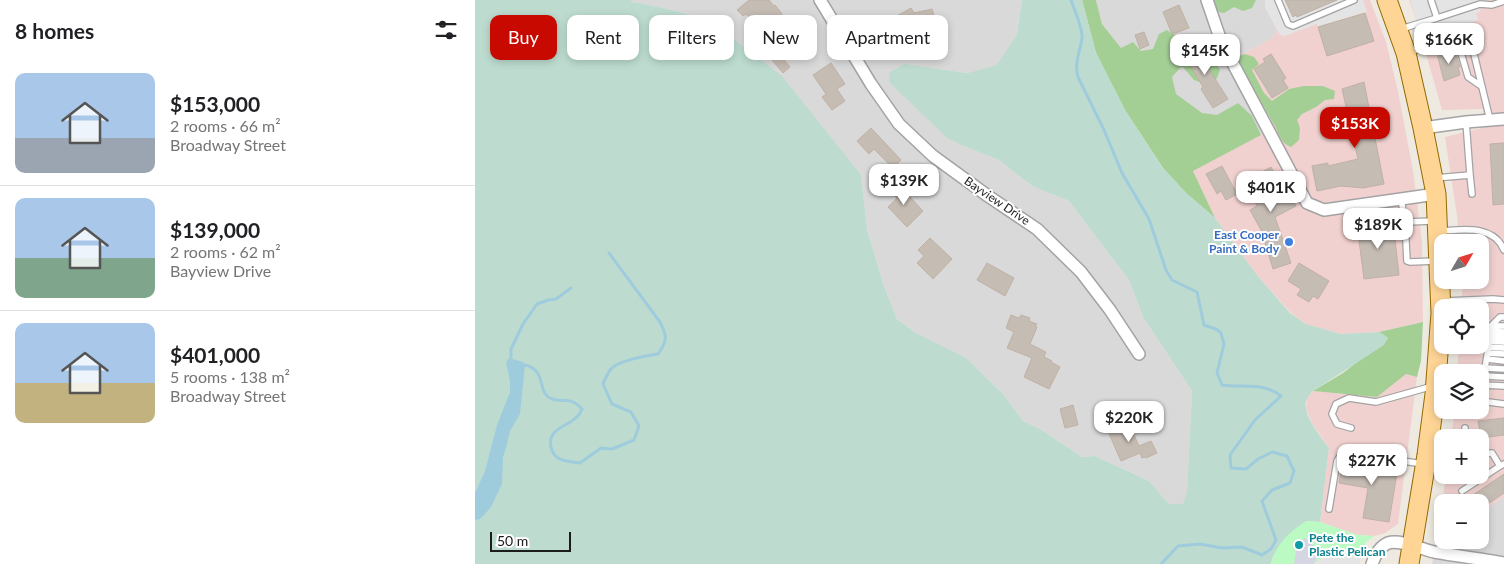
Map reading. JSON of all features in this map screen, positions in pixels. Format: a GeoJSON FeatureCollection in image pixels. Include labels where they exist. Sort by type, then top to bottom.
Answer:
{"type":"FeatureCollection","features":[{"type":"Feature","properties":{"kind":"main road"},"geometry":{"type":"LineString","coordinates":[[1387,0],[1406,53],[1423,128],[1434,186],[1437,234]]}},
{"type":"Feature","properties":{"kind":"main road"},"geometry":{"type":"LineString","coordinates":[[1410,555],[1432,458],[1435,419]]}},
{"type":"Feature","properties":{"kind":"street","name":"Bayview Drive"},"geometry":{"type":"LineString","coordinates":[[820,0],[871,84],[899,124],[933,156],[1037,229],[1081,272],[1110,310],[1139,354]]}},
{"type":"Feature","properties":{"kind":"street"},"geometry":{"type":"LineString","coordinates":[[1207,0],[1221,41],[1307,203],[1324,210],[1401,199],[1434,186]]}},
{"type":"Feature","properties":{"kind":"street"},"geometry":{"type":"LineString","coordinates":[[1423,128],[1504,119]]}},
{"type":"Feature","properties":{"kind":"street"},"geometry":{"type":"LineString","coordinates":[[1373,564],[1376,552],[1393,542],[1410,555],[1432,551],[1504,563]]}},
{"type":"Feature","properties":{"kind":"lane"},"geometry":{"type":"LineString","coordinates":[[1278,0],[1287,24],[1293,26],[1354,0]]}},
{"type":"Feature","properties":{"kind":"lane"},"geometry":{"type":"LineString","coordinates":[[1431,0],[1437,18]]}},
{"type":"Feature","properties":{"kind":"lane"},"geometry":{"type":"LineString","coordinates":[[1398,29],[1480,4],[1492,5],[1504,1]]}},
{"type":"Feature","properties":{"kind":"lane"},"geometry":{"type":"LineString","coordinates":[[1406,53],[1457,39],[1465,40],[1470,44],[1476,62],[1490,120]]}},
{"type":"Feature","properties":{"kind":"lane"},"geometry":{"type":"LineString","coordinates":[[1457,39],[1468,77],[1481,86]]}},
{"type":"Feature","properties":{"kind":"lane"},"geometry":{"type":"LineString","coordinates":[[1466,122],[1472,194]]}},
{"type":"Feature","properties":{"kind":"lane"},"geometry":{"type":"LineString","coordinates":[[1434,186],[1470,175]]}},
{"type":"Feature","properties":{"kind":"lane"},"geometry":{"type":"LineString","coordinates":[[1401,199],[1405,222],[1407,260],[1409,262],[1434,261]]}},
{"type":"Feature","properties":{"kind":"lane"},"geometry":{"type":"LineString","coordinates":[[1405,222],[1477,229],[1491,234],[1502,245],[1504,250]]}},
{"type":"Feature","properties":{"kind":"lane"},"geometry":{"type":"LineString","coordinates":[[1489,299],[1504,300]]}},
{"type":"Feature","properties":{"kind":"lane"},"geometry":{"type":"LineString","coordinates":[[1489,342],[1499,317],[1504,317]]}},
{"type":"Feature","properties":{"kind":"lane"},"geometry":{"type":"LineString","coordinates":[[1489,342],[1504,326]]}},
{"type":"Feature","properties":{"kind":"lane"},"geometry":{"type":"LineString","coordinates":[[1489,342],[1504,332]]}},
{"type":"Feature","properties":{"kind":"lane"},"geometry":{"type":"LineString","coordinates":[[1489,342],[1504,337]]}},
{"type":"Feature","properties":{"kind":"lane"},"geometry":{"type":"LineString","coordinates":[[1489,342],[1504,342]]}},
{"type":"Feature","properties":{"kind":"lane"},"geometry":{"type":"LineString","coordinates":[[1489,342],[1504,348]]}},
{"type":"Feature","properties":{"kind":"lane"},"geometry":{"type":"LineString","coordinates":[[1489,342],[1504,354]]}},
{"type":"Feature","properties":{"kind":"lane"},"geometry":{"type":"LineString","coordinates":[[1489,342],[1504,361]]}},
{"type":"Feature","properties":{"kind":"lane"},"geometry":{"type":"LineString","coordinates":[[1489,368],[1504,369]]}},
{"type":"Feature","properties":{"kind":"lane"},"geometry":{"type":"LineString","coordinates":[[1489,376],[1504,377]]}},
{"type":"Feature","properties":{"kind":"lane"},"geometry":{"type":"LineString","coordinates":[[1489,385],[1504,386]]}},
{"type":"Feature","properties":{"kind":"lane"},"geometry":{"type":"LineString","coordinates":[[1351,428],[1337,424],[1332,414],[1336,404],[1349,398],[1376,402],[1434,395]]}},
{"type":"Feature","properties":{"kind":"lane"},"geometry":{"type":"LineString","coordinates":[[1489,402],[1504,404]]}},
{"type":"Feature","properties":{"kind":"lane"},"geometry":{"type":"LineString","coordinates":[[1462,491],[1502,465],[1492,453],[1489,453]]}},
{"type":"Feature","properties":{"kind":"lane"},"geometry":{"type":"LineString","coordinates":[[1329,508],[1337,461],[1340,456],[1432,458]]}},
{"type":"Feature","properties":{"kind":"shaded area"},"geometry":{"type":"Polygon","coordinates":[[[631,0],[1022,0],[1017,34],[998,65],[967,73],[905,64],[966,147],[999,160],[1032,186],[1069,201],[1129,280],[1143,317],[1192,391],[1187,492],[1184,504],[1169,504],[1149,481],[1095,456],[1082,457],[1040,429],[1023,421],[1003,394],[965,357],[914,332],[897,319],[884,286],[867,228],[861,175],[744,60],[817,60],[817,15],[744,15],[744,60],[734,50],[734,15],[690,15],[632,2],[631,0]]]}},
{"type":"Feature","properties":{"kind":"shaded area"},"geometry":{"type":"Polygon","coordinates":[[[1096,0],[1265,0],[1265,7],[1277,32],[1272,38],[1228,62],[1264,133],[1193,171],[1125,53],[1102,24],[1096,0]]]}},
{"type":"Feature","properties":{"kind":"shaded area"},"geometry":{"type":"Polygon","coordinates":[[[1265,0],[1370,0],[1386,42],[1398,91],[1413,171],[1422,241],[1423,322],[1379,332],[1341,334],[1306,324],[1291,313],[1257,275],[1215,218],[1193,171],[1264,133],[1228,62],[1272,38],[1277,32],[1265,7],[1265,0]]]}},
{"type":"Feature","properties":{"kind":"shaded area"},"geometry":{"type":"Polygon","coordinates":[[[1265,0],[1289,0],[1286,1],[1293,17],[1330,3],[1329,0],[1363,0],[1367,12],[1318,27],[1317,24],[1285,36],[1280,35],[1265,7],[1265,0]]]}},
{"type":"Feature","properties":{"kind":"shaded area"},"geometry":{"type":"Polygon","coordinates":[[[1409,0],[1504,0],[1504,497],[1489,507],[1489,494],[1443,494],[1445,484],[1489,484],[1489,429],[1452,429],[1454,419],[1489,419],[1489,364],[1458,364],[1458,354],[1489,354],[1489,299],[1462,299],[1462,289],[1489,289],[1489,234],[1458,234],[1445,137],[1486,127],[1483,109],[1442,110],[1422,40],[1426,38],[1421,33],[1409,0]]]}},
{"type":"Feature","properties":{"kind":"shaded area"},"geometry":{"type":"Polygon","coordinates":[[[1410,0],[1478,0],[1481,11],[1476,13],[1478,20],[1428,36],[1426,31],[1421,33],[1410,0]]]}},
{"type":"Feature","properties":{"kind":"shaded area"},"geometry":{"type":"Polygon","coordinates":[[[1406,374],[1417,377],[1398,524],[1385,533],[1374,536],[1358,535],[1320,522],[1329,448],[1312,423],[1306,409],[1307,398],[1313,391],[1377,397],[1406,374]]]}},
{"type":"Feature","properties":{"kind":"shaded area"},"geometry":{"type":"Polygon","coordinates":[[[1504,497],[1504,564],[1432,564],[1435,549],[1489,549],[1489,507],[1504,497]]]}},
{"type":"Feature","properties":{"kind":"shaded area"},"geometry":{"type":"Polygon","coordinates":[[[1305,538],[1315,547],[1317,559],[1314,564],[1294,564],[1297,545],[1305,538]]]}},
{"type":"Feature","properties":{"kind":"shaded area"},"geometry":{"type":"Polygon","coordinates":[[[1339,552],[1361,557],[1359,564],[1314,564],[1326,555],[1339,552]]]}},
{"type":"Feature","properties":{"kind":"green space"},"geometry":{"type":"Polygon","coordinates":[[[475,0],[631,0],[632,2],[674,10],[689,15],[649,15],[649,60],[734,60],[734,40],[744,47],[744,60],[761,60],[782,76],[861,175],[867,229],[884,286],[897,319],[914,332],[965,357],[1003,394],[1023,421],[1040,429],[1082,457],[1095,456],[1149,481],[1169,504],[1183,504],[1187,492],[1192,391],[1143,317],[1129,280],[1069,201],[1032,186],[999,160],[947,138],[889,82],[890,72],[905,64],[967,73],[997,65],[1017,34],[1022,0],[1082,0],[1096,53],[1125,110],[1163,168],[1186,193],[1215,218],[1257,275],[1290,313],[1306,324],[1341,334],[1379,332],[1388,338],[1384,345],[1313,391],[1308,397],[1306,409],[1309,419],[1329,448],[1320,522],[1306,521],[1273,556],[1271,564],[475,564],[475,0]]]}},
{"type":"Feature","properties":{"kind":"green space"},"geometry":{"type":"Polygon","coordinates":[[[1082,0],[1096,0],[1102,24],[1121,48],[1133,42],[1141,51],[1153,49],[1159,34],[1167,30],[1183,41],[1195,39],[1208,49],[1220,70],[1216,80],[1206,84],[1194,80],[1183,67],[1180,68],[1172,77],[1176,94],[1202,113],[1217,115],[1238,103],[1252,116],[1261,135],[1193,171],[1215,218],[1186,193],[1163,168],[1125,110],[1096,53],[1082,0]]]}},
{"type":"Feature","properties":{"kind":"green space"},"geometry":{"type":"Polygon","coordinates":[[[1212,0],[1256,0],[1252,8],[1243,11],[1234,7],[1224,13],[1215,11],[1212,0]]]}},
{"type":"Feature","properties":{"kind":"green space"},"geometry":{"type":"Polygon","coordinates":[[[1245,54],[1254,57],[1259,64],[1252,70],[1264,93],[1272,101],[1289,89],[1304,86],[1323,86],[1335,91],[1334,99],[1325,100],[1302,114],[1297,120],[1300,128],[1299,140],[1291,147],[1281,139],[1237,62],[1238,56],[1245,54]]]}},
{"type":"Feature","properties":{"kind":"green space"},"geometry":{"type":"Polygon","coordinates":[[[1423,322],[1421,361],[1417,377],[1406,374],[1377,397],[1313,391],[1343,373],[1388,338],[1379,332],[1423,322]]]}},
{"type":"Feature","properties":{"kind":"green space"},"geometry":{"type":"Polygon","coordinates":[[[1306,521],[1320,522],[1358,535],[1374,536],[1365,543],[1361,557],[1339,552],[1326,555],[1314,564],[1271,564],[1276,550],[1284,539],[1306,521]]]}},
{"type":"Feature","properties":{"kind":"water"},"geometry":{"type":"Polygon","coordinates":[[[509,358],[523,362],[525,365],[520,414],[510,431],[503,457],[502,484],[491,507],[480,519],[475,520],[475,493],[485,471],[497,425],[510,392],[506,362],[509,358]]]}},
{"type":"Feature","properties":{"kind":"building"},"geometry":{"type":"Polygon","coordinates":[[[749,0],[769,0],[782,14],[746,14],[743,16],[737,10],[749,0]]]}},
{"type":"Feature","properties":{"kind":"building"},"geometry":{"type":"Polygon","coordinates":[[[1285,0],[1337,0],[1293,17],[1285,0]]]}},
{"type":"Feature","properties":{"kind":"building"},"geometry":{"type":"Polygon","coordinates":[[[1179,5],[1189,28],[1172,34],[1163,12],[1179,5]]]}},
{"type":"Feature","properties":{"kind":"building"},"geometry":{"type":"Polygon","coordinates":[[[911,8],[914,13],[932,9],[934,15],[899,15],[911,8]]]}},
{"type":"Feature","properties":{"kind":"building"},"geometry":{"type":"Polygon","coordinates":[[[1365,13],[1374,41],[1327,56],[1318,27],[1365,13]]]}},
{"type":"Feature","properties":{"kind":"building"},"geometry":{"type":"Polygon","coordinates":[[[1144,32],[1149,45],[1140,49],[1135,35],[1144,32]]]}},
{"type":"Feature","properties":{"kind":"building"},"geometry":{"type":"Polygon","coordinates":[[[1197,43],[1211,67],[1208,68],[1228,99],[1213,108],[1182,52],[1197,43]]]}},
{"type":"Feature","properties":{"kind":"building"},"geometry":{"type":"Polygon","coordinates":[[[1453,49],[1460,67],[1458,67],[1460,75],[1444,81],[1437,54],[1453,49]]]}},
{"type":"Feature","properties":{"kind":"building"},"geometry":{"type":"Polygon","coordinates":[[[1271,54],[1286,78],[1283,80],[1288,88],[1272,98],[1254,69],[1265,62],[1263,59],[1271,54]]]}},
{"type":"Feature","properties":{"kind":"building"},"geometry":{"type":"Polygon","coordinates":[[[772,60],[784,60],[790,67],[783,73],[772,60]]]}},
{"type":"Feature","properties":{"kind":"building"},"geometry":{"type":"Polygon","coordinates":[[[831,63],[845,84],[837,89],[845,101],[832,110],[822,97],[826,94],[813,75],[831,63]]]}},
{"type":"Feature","properties":{"kind":"building"},"geometry":{"type":"Polygon","coordinates":[[[1364,82],[1384,184],[1363,188],[1341,186],[1317,191],[1312,166],[1328,163],[1328,166],[1358,159],[1342,89],[1364,82]]]}},
{"type":"Feature","properties":{"kind":"building"},"geometry":{"type":"Polygon","coordinates":[[[871,128],[901,160],[893,168],[874,149],[869,154],[857,141],[871,128]]]}},
{"type":"Feature","properties":{"kind":"building"},"geometry":{"type":"Polygon","coordinates":[[[1504,143],[1504,204],[1493,205],[1490,144],[1504,143]]]}},
{"type":"Feature","properties":{"kind":"building"},"geometry":{"type":"Polygon","coordinates":[[[1222,166],[1237,194],[1226,200],[1221,191],[1217,194],[1206,174],[1222,166]]]}},
{"type":"Feature","properties":{"kind":"building"},"geometry":{"type":"Polygon","coordinates":[[[1271,167],[1284,191],[1288,190],[1296,206],[1275,217],[1291,263],[1273,269],[1261,230],[1250,210],[1257,206],[1244,182],[1271,167]]]}},
{"type":"Feature","properties":{"kind":"building"},"geometry":{"type":"Polygon","coordinates":[[[897,183],[923,211],[907,227],[888,207],[897,198],[889,190],[897,183]]]}},
{"type":"Feature","properties":{"kind":"building"},"geometry":{"type":"Polygon","coordinates":[[[1393,221],[1399,275],[1364,279],[1357,225],[1393,221]]]}},
{"type":"Feature","properties":{"kind":"building"},"geometry":{"type":"Polygon","coordinates":[[[930,238],[952,259],[933,279],[917,263],[924,256],[918,250],[930,238]]]}},
{"type":"Feature","properties":{"kind":"building"},"geometry":{"type":"Polygon","coordinates":[[[987,263],[1014,278],[1005,296],[977,280],[987,263]]]}},
{"type":"Feature","properties":{"kind":"building"},"geometry":{"type":"Polygon","coordinates":[[[1299,263],[1329,281],[1318,299],[1313,296],[1309,302],[1297,295],[1301,289],[1288,281],[1299,263]]]}},
{"type":"Feature","properties":{"kind":"building"},"geometry":{"type":"Polygon","coordinates":[[[1011,315],[1019,318],[1021,315],[1030,318],[1029,321],[1037,324],[1030,344],[1046,352],[1044,357],[1060,367],[1049,389],[1024,377],[1032,358],[1007,348],[1014,332],[1006,328],[1011,315]]]}},
{"type":"Feature","properties":{"kind":"building"},"geometry":{"type":"Polygon","coordinates":[[[1073,405],[1078,425],[1065,428],[1060,409],[1073,405]]]}},
{"type":"Feature","properties":{"kind":"building"},"geometry":{"type":"Polygon","coordinates":[[[1504,418],[1504,435],[1489,437],[1489,429],[1479,429],[1478,421],[1504,418]]]}},
{"type":"Feature","properties":{"kind":"building"},"geometry":{"type":"Polygon","coordinates":[[[1125,421],[1127,425],[1129,424],[1139,446],[1151,441],[1157,453],[1142,458],[1140,453],[1121,461],[1107,429],[1125,421]]]}},
{"type":"Feature","properties":{"kind":"building"},"geometry":{"type":"Polygon","coordinates":[[[1359,460],[1398,467],[1389,522],[1363,518],[1368,488],[1339,483],[1343,461],[1359,460]]]}},
{"type":"Feature","properties":{"kind":"building"},"geometry":{"type":"Polygon","coordinates":[[[1504,474],[1504,493],[1489,503],[1489,494],[1474,494],[1504,474]]]}},
{"type":"Feature","properties":{"kind":"waterway"},"geometry":{"type":"LineString","coordinates":[[1071,0],[1082,34],[1077,62],[1078,77],[1104,130],[1122,173],[1149,219],[1166,270],[1172,280],[1197,292],[1204,325],[1221,333],[1224,344],[1217,373],[1222,385],[1260,387],[1281,396],[1255,420],[1230,455],[1231,468],[1246,469],[1258,459],[1272,452],[1287,456],[1294,471],[1290,483],[1272,490],[1262,501],[1276,540],[1271,549],[1262,555],[1242,547],[1222,548],[1200,544],[1178,546],[1161,564]]}},
{"type":"Feature","properties":{"kind":"waterway"},"geometry":{"type":"LineString","coordinates":[[525,365],[536,371],[546,395],[555,400],[573,402],[582,409],[579,415],[553,434],[551,447],[555,456],[566,461],[580,463],[601,448],[612,449],[634,440],[639,426],[631,412],[612,404],[603,384],[610,371],[620,363],[658,354],[664,345],[665,335],[660,322],[609,253]]}},
{"type":"Feature","properties":{"kind":"waterway"},"geometry":{"type":"LineString","coordinates":[[511,359],[511,349],[523,324],[537,304],[556,299],[571,288]]}},
{"type":"Feature","properties":{"kind":"place","name":"East Cooper Paint & Body"},"geometry":{"type":"Point","coordinates":[1289,242]}},
{"type":"Feature","properties":{"kind":"place","name":"Pete the Plastic Pelican"},"geometry":{"type":"Point","coordinates":[1299,545]}}]}
